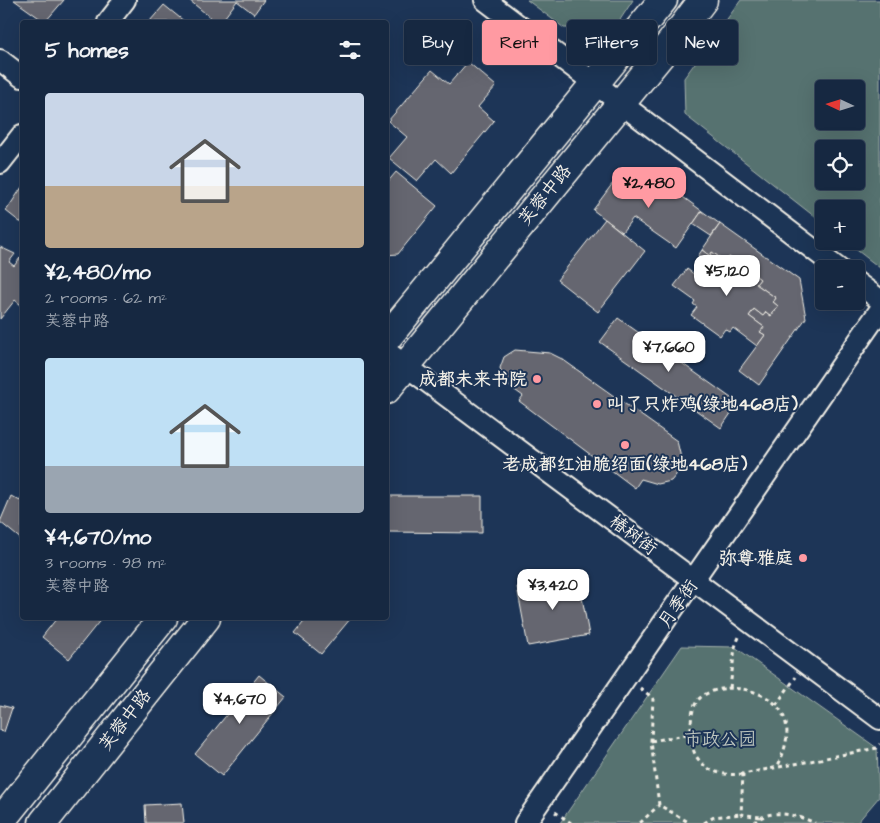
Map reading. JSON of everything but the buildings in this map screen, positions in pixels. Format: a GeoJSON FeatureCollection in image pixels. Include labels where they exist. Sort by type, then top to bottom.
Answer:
{"type":"FeatureCollection","features":[{"type":"Feature","properties":{"kind":"main road","name":"芙蓉中路"},"geometry":{"type":"LineString","coordinates":[[389,335],[663,0]]}},
{"type":"Feature","properties":{"kind":"main road","name":"芙蓉中路"},"geometry":{"type":"LineString","coordinates":[[389,380],[396,358],[621,104],[702,0]]}},
{"type":"Feature","properties":{"kind":"main road","name":"芙蓉中路"},"geometry":{"type":"LineString","coordinates":[[0,822],[161,620]]}},
{"type":"Feature","properties":{"kind":"main road","name":"芙蓉中路"},"geometry":{"type":"LineString","coordinates":[[43,823],[204,620]]}},
{"type":"Feature","properties":{"kind":"street"},"geometry":{"type":"LineString","coordinates":[[110,20],[125,0]]}},
{"type":"Feature","properties":{"kind":"street"},"geometry":{"type":"LineString","coordinates":[[485,0],[827,260]]}},
{"type":"Feature","properties":{"kind":"street"},"geometry":{"type":"LineString","coordinates":[[0,60],[20,75]]}},
{"type":"Feature","properties":{"kind":"street"},"geometry":{"type":"LineString","coordinates":[[0,163],[20,138]]}},
{"type":"Feature","properties":{"kind":"street"},"geometry":{"type":"LineString","coordinates":[[865,289],[880,300]]}},
{"type":"Feature","properties":{"kind":"street","name":"月季街"},"geometry":{"type":"LineString","coordinates":[[525,823],[880,310]]}},
{"type":"Feature","properties":{"kind":"street","name":"椿树街"},"geometry":{"type":"LineString","coordinates":[[396,358],[880,719]]}},
{"type":"Feature","properties":{"kind":"path"},"geometry":{"type":"LineString","coordinates":[[730,688],[734,647],[747,620]]}},
{"type":"Feature","properties":{"kind":"path"},"geometry":{"type":"LineString","coordinates":[[776,705],[806,664]]}},
{"type":"Feature","properties":{"kind":"path"},"geometry":{"type":"LineString","coordinates":[[626,678],[653,698],[651,741],[659,805]]}},
{"type":"Feature","properties":{"kind":"path"},"geometry":{"type":"LineString","coordinates":[[777,768],[785,752],[787,738],[782,712],[776,705],[756,694],[730,688],[710,691],[699,699],[693,710],[691,734],[695,755],[702,764],[717,773],[743,774],[777,768],[877,748],[880,744]]}},
{"type":"Feature","properties":{"kind":"path"},"geometry":{"type":"LineString","coordinates":[[651,741],[691,734]]}},
{"type":"Feature","properties":{"kind":"path"},"geometry":{"type":"LineString","coordinates":[[741,814],[743,774]]}},
{"type":"Feature","properties":{"kind":"path"},"geometry":{"type":"LineString","coordinates":[[640,823],[659,805]]}},
{"type":"Feature","properties":{"kind":"path"},"geometry":{"type":"LineString","coordinates":[[659,805],[690,823]]}},
{"type":"Feature","properties":{"kind":"path"},"geometry":{"type":"LineString","coordinates":[[704,823],[714,817],[741,814],[795,816],[815,823]]}},
{"type":"Feature","properties":{"kind":"path"},"geometry":{"type":"LineString","coordinates":[[754,823],[760,816]]}},
{"type":"Feature","properties":{"kind":"green space"},"geometry":{"type":"Polygon","coordinates":[[[527,0],[633,0],[620,20],[567,20],[567,28],[557,23],[557,20],[553,20],[527,0]]]}},
{"type":"Feature","properties":{"kind":"green space"},"geometry":{"type":"Polygon","coordinates":[[[741,0],[880,0],[880,268],[857,250],[865,250],[865,200],[815,200],[815,217],[685,115],[684,78],[694,65],[738,65],[738,20],[726,20],[741,0]]]}},
{"type":"Feature","properties":{"kind":"green space","name":"市政公园"},"geometry":{"type":"Polygon","coordinates":[[[682,646],[735,647],[877,748],[879,797],[857,823],[560,823],[682,646]]]}},
{"type":"Feature","properties":{"kind":"place","name":"成都未来书院"},"geometry":{"type":"Point","coordinates":[537,379]}},
{"type":"Feature","properties":{"kind":"place","name":"叫了只炸鸡(绿地468店)"},"geometry":{"type":"Point","coordinates":[597,404]}},
{"type":"Feature","properties":{"kind":"place","name":"老成都红油脆绍面(绿地468店)"},"geometry":{"type":"Point","coordinates":[625,445]}},
{"type":"Feature","properties":{"kind":"place","name":"弥尊·雅庭"},"geometry":{"type":"Point","coordinates":[803,558]}}]}
